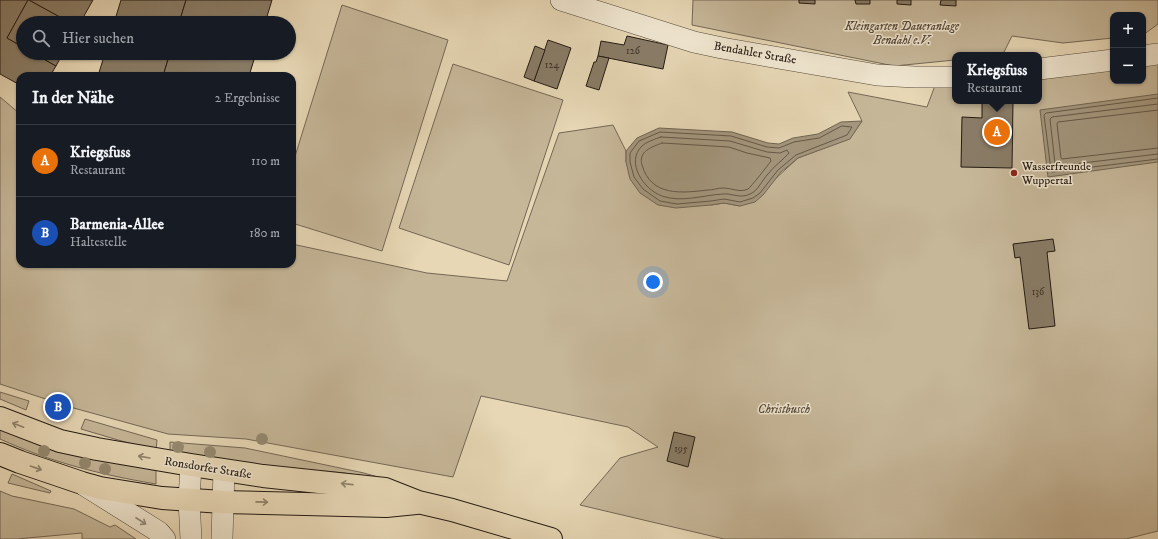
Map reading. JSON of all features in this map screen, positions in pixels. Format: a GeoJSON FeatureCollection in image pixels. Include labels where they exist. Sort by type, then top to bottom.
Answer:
{"type":"FeatureCollection","features":[{"type":"Feature","properties":{"kind":"main road","name":"Ronsdorfer Straße"},"geometry":{"type":"LineString","coordinates":[[0,418],[60,441],[97,449],[263,476],[385,489],[418,502],[452,510],[551,539]]}},
{"type":"Feature","properties":{"kind":"main road","name":"Ronsdorfer Straße"},"geometry":{"type":"LineString","coordinates":[[0,454],[82,483],[100,488],[151,496],[223,502],[386,506],[418,502]]}},
{"type":"Feature","properties":{"kind":"street","name":"Bendahler Straße"},"geometry":{"type":"LineString","coordinates":[[561,0],[694,42],[722,48],[877,75],[915,78],[952,77]]}},
{"type":"Feature","properties":{"kind":"street"},"geometry":{"type":"LineString","coordinates":[[1146,56],[1158,54]]}},
{"type":"Feature","properties":{"kind":"street"},"geometry":{"type":"LineString","coordinates":[[1042,68],[1110,60]]}},
{"type":"Feature","properties":{"kind":"street"},"geometry":{"type":"LineString","coordinates":[[191,465],[189,500],[191,539]]}},
{"type":"Feature","properties":{"kind":"street"},"geometry":{"type":"LineString","coordinates":[[222,539],[224,470]]}},
{"type":"Feature","properties":{"kind":"street"},"geometry":{"type":"LineString","coordinates":[[82,483],[158,532],[165,539]]}},
{"type":"Feature","properties":{"kind":"green space","name":"Kleingarten Daueranlage Bendahl e.V."},"geometry":{"type":"Polygon","coordinates":[[[693,0],[1158,0],[1158,24],[1146,33],[1146,12],[1110,12],[1110,38],[1063,43],[1012,36],[1004,52],[952,52],[952,60],[894,66],[692,25],[693,0]]]}},
{"type":"Feature","properties":{"kind":"green space"},"geometry":{"type":"Polygon","coordinates":[[[342,5],[448,40],[382,251],[296,224],[296,153],[342,5]]]}},
{"type":"Feature","properties":{"kind":"green space","name":"Christbusch"},"geometry":{"type":"Polygon","coordinates":[[[1158,57],[1158,531],[1126,539],[724,539],[580,505],[620,458],[658,447],[628,427],[481,396],[453,477],[246,439],[168,434],[70,407],[0,384],[0,97],[16,111],[16,268],[296,268],[296,245],[427,273],[507,281],[559,133],[613,125],[626,151],[626,162],[711,205],[724,203],[740,206],[774,180],[798,158],[850,138],[862,121],[848,92],[927,107],[937,80],[952,79],[952,104],[1042,104],[1042,70],[1110,62],[1110,84],[1146,84],[1146,59],[1158,57]]]}},
{"type":"Feature","properties":{"kind":"green space"},"geometry":{"type":"Polygon","coordinates":[[[453,64],[563,100],[509,265],[399,228],[453,64]]]}},
{"type":"Feature","properties":{"kind":"green space"},"geometry":{"type":"Polygon","coordinates":[[[0,392],[29,401],[26,410],[0,399],[0,392]]]}},
{"type":"Feature","properties":{"kind":"green space"},"geometry":{"type":"Polygon","coordinates":[[[85,419],[157,440],[156,450],[81,429],[85,419]]]}},
{"type":"Feature","properties":{"kind":"green space"},"geometry":{"type":"Polygon","coordinates":[[[0,429],[156,470],[156,484],[96,472],[57,461],[0,439],[0,429]]]}},
{"type":"Feature","properties":{"kind":"green space"},"geometry":{"type":"Polygon","coordinates":[[[170,442],[245,448],[364,473],[403,484],[345,473],[227,462],[170,453],[170,442]]]}},
{"type":"Feature","properties":{"kind":"green space"},"geometry":{"type":"Polygon","coordinates":[[[12,474],[51,491],[50,493],[8,483],[12,474]]]}},
{"type":"Feature","properties":{"kind":"green space"},"geometry":{"type":"Polygon","coordinates":[[[0,491],[12,496],[74,509],[110,527],[115,525],[136,539],[82,539],[82,533],[17,539],[0,539],[0,491]]]}},
{"type":"Feature","properties":{"kind":"water"},"geometry":{"type":"Polygon","coordinates":[[[1158,94],[1158,162],[1048,177],[1040,110],[1158,94]]]}},
{"type":"Feature","properties":{"kind":"water"},"geometry":{"type":"Polygon","coordinates":[[[862,121],[850,139],[798,158],[781,172],[763,195],[755,202],[740,206],[724,203],[676,208],[658,205],[640,193],[630,179],[626,162],[626,151],[637,138],[659,128],[732,132],[768,143],[779,144],[793,138],[818,134],[841,122],[862,121]]]}},
{"type":"Feature","properties":{"kind":"building"},"geometry":{"type":"Polygon","coordinates":[[[0,0],[28,0],[19,16],[16,16],[16,22],[7,38],[16,43],[16,60],[45,60],[56,66],[52,72],[16,72],[16,83],[0,74],[0,0]]]}},
{"type":"Feature","properties":{"kind":"building"},"geometry":{"type":"Polygon","coordinates":[[[29,0],[58,16],[19,16],[29,0]]]}},
{"type":"Feature","properties":{"kind":"building"},"geometry":{"type":"Polygon","coordinates":[[[29,0],[93,0],[84,16],[58,16],[29,0]]]}},
{"type":"Feature","properties":{"kind":"building"},"geometry":{"type":"Polygon","coordinates":[[[121,0],[186,0],[181,16],[116,16],[121,0]]]}},
{"type":"Feature","properties":{"kind":"building"},"geometry":{"type":"Polygon","coordinates":[[[186,0],[272,0],[267,16],[181,16],[186,0]]]}},
{"type":"Feature","properties":{"kind":"building"},"geometry":{"type":"Polygon","coordinates":[[[799,0],[815,0],[815,4],[799,3],[799,0]]]}},
{"type":"Feature","properties":{"kind":"building"},"geometry":{"type":"Polygon","coordinates":[[[855,0],[870,0],[870,4],[856,4],[855,0]]]}},
{"type":"Feature","properties":{"kind":"building"},"geometry":{"type":"Polygon","coordinates":[[[897,0],[911,0],[911,5],[897,4],[897,0]]]}},
{"type":"Feature","properties":{"kind":"building"},"geometry":{"type":"Polygon","coordinates":[[[941,0],[956,0],[956,6],[940,5],[941,0]]]}},
{"type":"Feature","properties":{"kind":"building"},"geometry":{"type":"Polygon","coordinates":[[[16,22],[16,43],[7,38],[16,22]]]}},
{"type":"Feature","properties":{"kind":"building"},"geometry":{"type":"Polygon","coordinates":[[[627,36],[668,45],[663,69],[598,56],[601,41],[624,45],[627,36]]]}},
{"type":"Feature","properties":{"kind":"building"},"geometry":{"type":"Polygon","coordinates":[[[548,40],[571,48],[557,89],[534,81],[548,40]]]}},
{"type":"Feature","properties":{"kind":"building"},"geometry":{"type":"Polygon","coordinates":[[[535,46],[545,50],[534,81],[524,77],[535,46]]]}},
{"type":"Feature","properties":{"kind":"building"},"geometry":{"type":"Polygon","coordinates":[[[598,56],[609,58],[599,90],[586,86],[594,62],[596,62],[598,56]]]}},
{"type":"Feature","properties":{"kind":"building"},"geometry":{"type":"Polygon","coordinates":[[[45,60],[59,60],[56,66],[45,60]]]}},
{"type":"Feature","properties":{"kind":"building"},"geometry":{"type":"Polygon","coordinates":[[[103,60],[168,60],[164,72],[99,72],[103,60]]]}},
{"type":"Feature","properties":{"kind":"building"},"geometry":{"type":"Polygon","coordinates":[[[168,60],[254,60],[250,72],[164,72],[168,60]]]}},
{"type":"Feature","properties":{"kind":"building"},"geometry":{"type":"Polygon","coordinates":[[[982,104],[1013,104],[1012,168],[961,167],[962,117],[982,118],[982,104]]]}},
{"type":"Feature","properties":{"kind":"building"},"geometry":{"type":"Polygon","coordinates":[[[1053,239],[1055,251],[1047,252],[1055,326],[1029,329],[1020,257],[1015,258],[1013,244],[1053,239]]]}},
{"type":"Feature","properties":{"kind":"building"},"geometry":{"type":"Polygon","coordinates":[[[674,432],[695,437],[688,467],[667,461],[674,432]]]}},
{"type":"Feature","properties":{"kind":"place","name":"Kriegsfuss"},"geometry":{"type":"Point","coordinates":[997,132]}},
{"type":"Feature","properties":{"kind":"place","name":"Wasserfreunde Wuppertal"},"geometry":{"type":"Point","coordinates":[1014,173]}},
{"type":"Feature","properties":{"kind":"place","name":"Barmenia-Allee"},"geometry":{"type":"Point","coordinates":[58,407]}}]}
